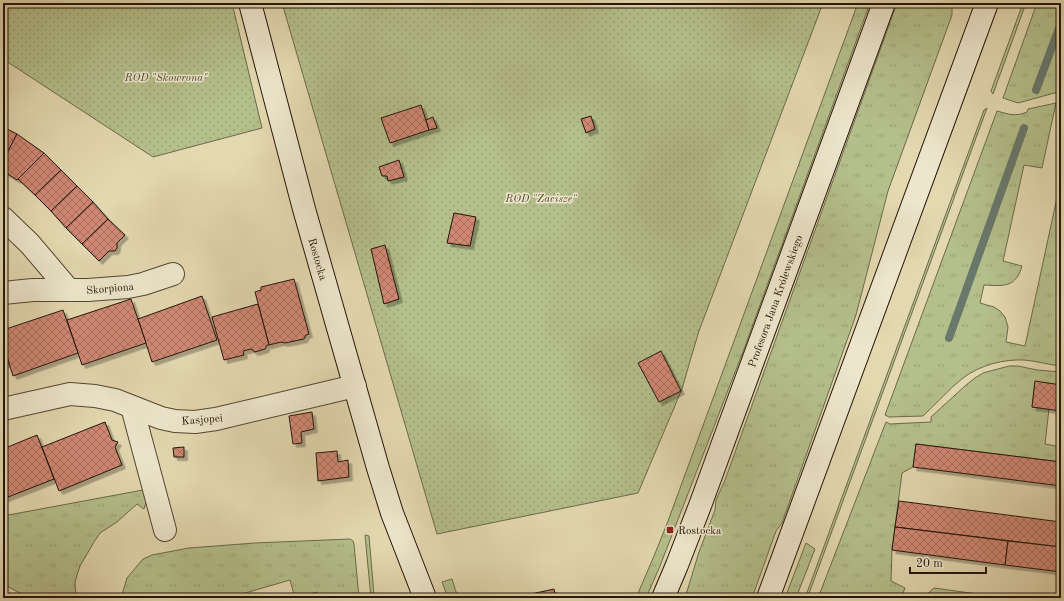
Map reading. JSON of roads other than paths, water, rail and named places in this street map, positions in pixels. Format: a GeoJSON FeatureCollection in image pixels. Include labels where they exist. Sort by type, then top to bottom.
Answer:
{"type":"FeatureCollection","features":[{"type":"Feature","properties":{"kind":"street","name":"Rostocka"},"geometry":{"type":"LineString","coordinates":[[250,3],[304,209],[392,513],[409,598]]}},
{"type":"Feature","properties":{"kind":"street","name":"Profesora Jana Królewskiego"},"geometry":{"type":"LineString","coordinates":[[663,598],[701,503],[884,3]]}},
{"type":"Feature","properties":{"kind":"street"},"geometry":{"type":"LineString","coordinates":[[768,598],[987,3]]}},
{"type":"Feature","properties":{"kind":"street"},"geometry":{"type":"LineString","coordinates":[[3,218],[30,244],[69,290]]}},
{"type":"Feature","properties":{"kind":"street","name":"Skorpiona"},"geometry":{"type":"LineString","coordinates":[[3,293],[33,290],[128,288],[173,274]]}},
{"type":"Feature","properties":{"kind":"street","name":"Kasjopei"},"geometry":{"type":"LineString","coordinates":[[3,409],[70,394],[95,396],[115,400],[160,418],[175,421],[195,422],[216,419],[355,386]]}},
{"type":"Feature","properties":{"kind":"street"},"geometry":{"type":"LineString","coordinates":[[132,407],[165,530]]}},
{"type":"Feature","properties":{"kind":"street","name":"Rostocka"},"geometry":{"type":"LineString","coordinates":[[392,513],[425,598]]}},
{"type":"Feature","properties":{"kind":"waterway"},"geometry":{"type":"LineString","coordinates":[[1036,90],[1061,23]]}},
{"type":"Feature","properties":{"kind":"waterway"},"geometry":{"type":"LineString","coordinates":[[949,338],[1024,128]]}},
{"type":"Feature","properties":{"kind":"place","name":"Rostocka"},"geometry":{"type":"Point","coordinates":[670,530]}},
{"type":"Feature","properties":{"kind":"park label","name":"ROD \"Skowrona\""},"geometry":{"type":"Point","coordinates":[166,77]}},
{"type":"Feature","properties":{"kind":"park label","name":"ROD \"Zacisze\""},"geometry":{"type":"Point","coordinates":[541,198]}}]}
